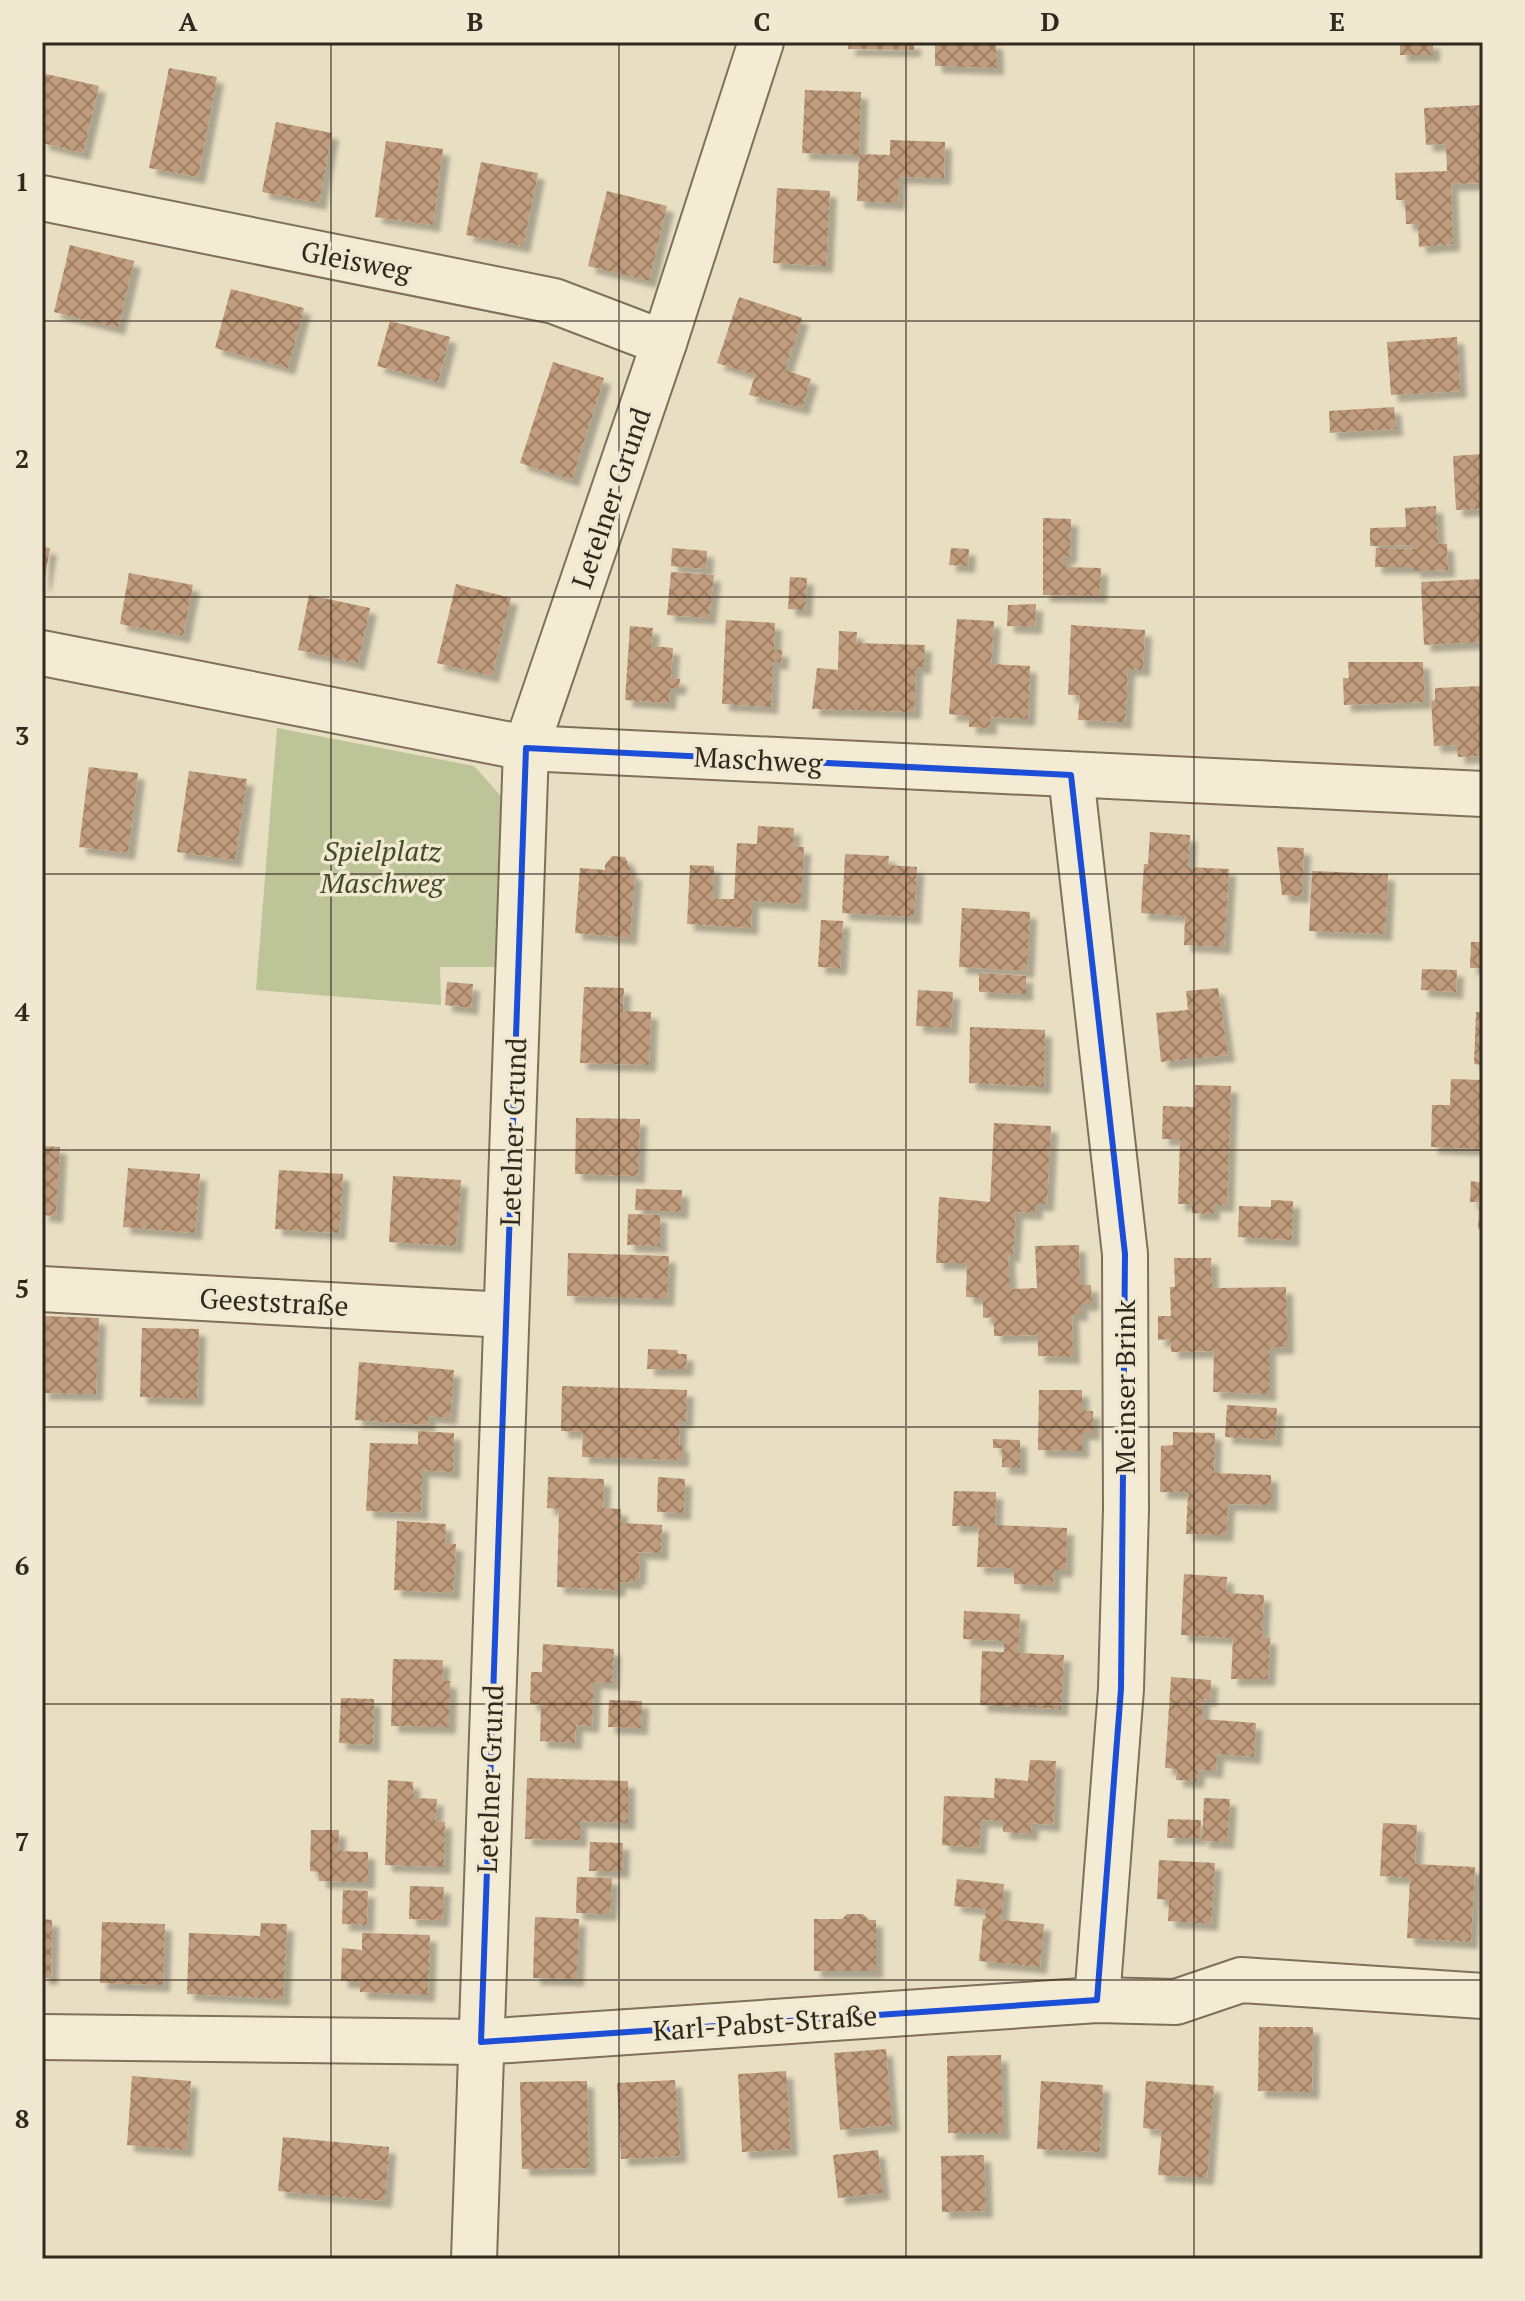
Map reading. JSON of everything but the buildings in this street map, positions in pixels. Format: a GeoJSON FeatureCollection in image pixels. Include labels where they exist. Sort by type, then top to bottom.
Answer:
{"type":"FeatureCollection","features":[{"type":"Feature","properties":{"kind":"street","name":"Letelner Grund"},"geometry":{"type":"LineString","coordinates":[[474,2259],[526,748],[664,343],[761,42]]}},
{"type":"Feature","properties":{"kind":"street","name":"Gleisweg"},"geometry":{"type":"LineString","coordinates":[[42,198],[554,301],[664,343]]}},
{"type":"Feature","properties":{"kind":"street","name":"Maschweg"},"geometry":{"type":"LineString","coordinates":[[42,653],[526,748],[1483,794]]}},
{"type":"Feature","properties":{"kind":"street","name":"Meinser Brink"},"geometry":{"type":"LineString","coordinates":[[1071,775],[1125,1254],[1126,1509],[1121,1689],[1097,2000]]}},
{"type":"Feature","properties":{"kind":"street","name":"Geeststraße"},"geometry":{"type":"LineString","coordinates":[[42,1289],[506,1315]]}},
{"type":"Feature","properties":{"kind":"street","name":"Karl-Pabst-Straße"},"geometry":{"type":"LineString","coordinates":[[42,2037],[481,2042],[1097,2000],[1176,2002],[1241,1980],[1483,1996]]}},
{"type":"Feature","properties":{"kind":"highlighted area"},"geometry":{"type":"Polygon","coordinates":[[[526,748],[1071,775],[1125,1254],[1121,1689],[1097,2000],[481,2042],[526,748]]]}},
{"type":"Feature","properties":{"kind":"green space","name":"Spielplatz Maschweg"},"geometry":{"type":"Polygon","coordinates":[[[277,728],[474,766],[500,795],[501,967],[440,967],[441,1005],[256,990],[277,728]]]}}]}
